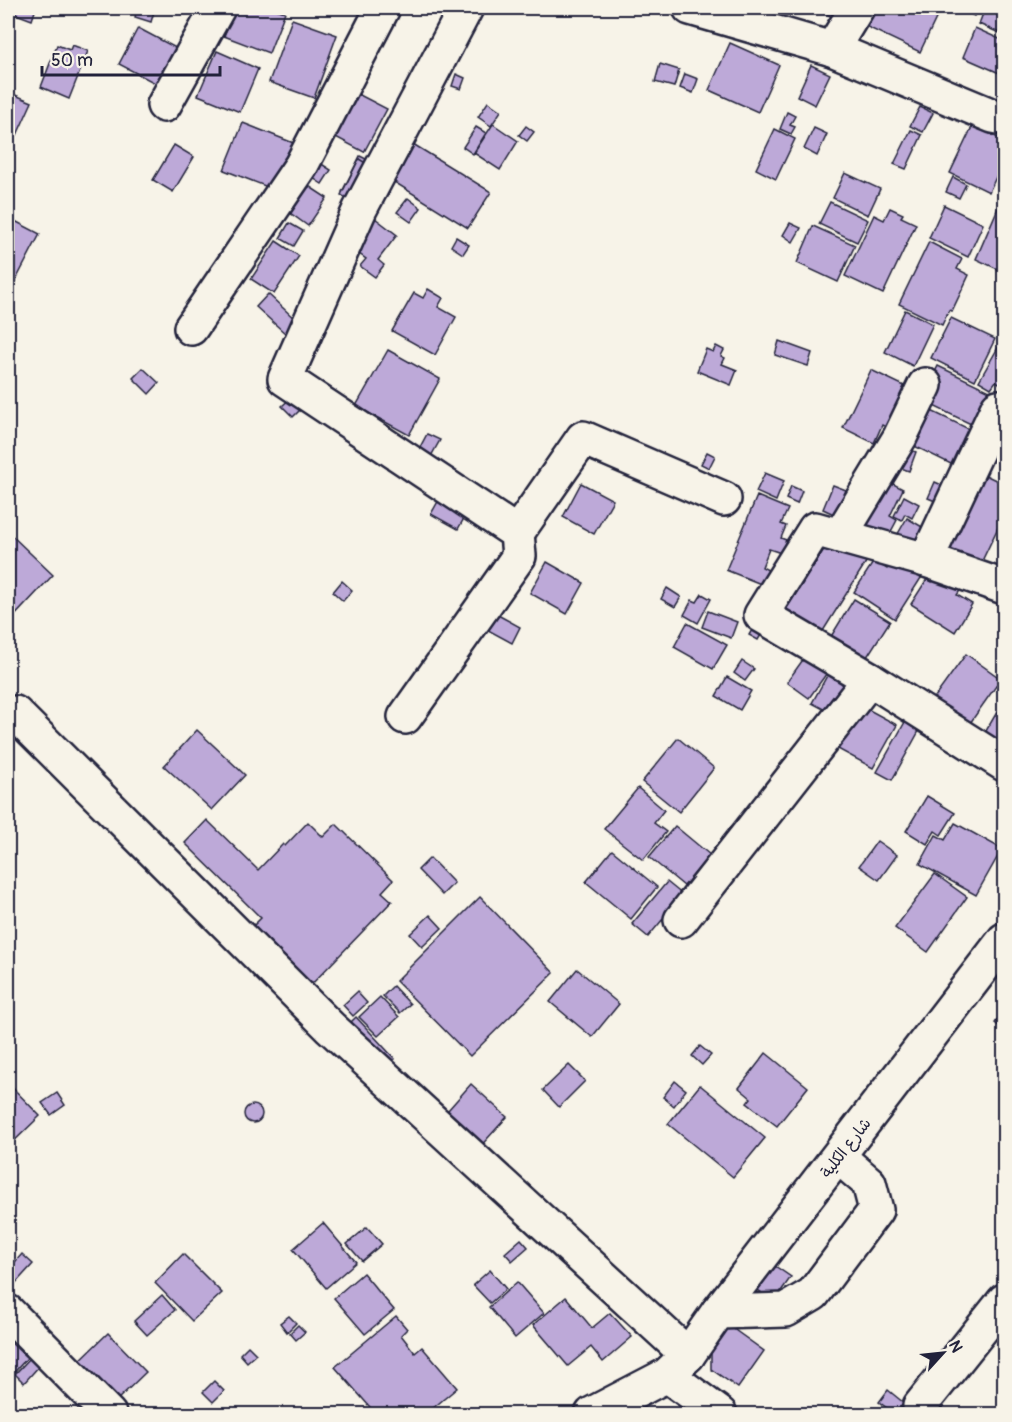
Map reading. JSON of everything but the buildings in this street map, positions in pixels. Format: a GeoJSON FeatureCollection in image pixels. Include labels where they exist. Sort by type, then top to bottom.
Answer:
{"type":"FeatureCollection","features":[{"type":"Feature","properties":{"kind":"street"},"geometry":{"type":"LineString","coordinates":[[164,105],[218,8]]}},
{"type":"Feature","properties":{"kind":"street"},"geometry":{"type":"LineString","coordinates":[[191,328],[301,166],[383,8]]}},
{"type":"Feature","properties":{"kind":"street"},"geometry":{"type":"LineString","coordinates":[[466,8],[360,209],[285,378],[517,533]]}},
{"type":"Feature","properties":{"kind":"street"},"geometry":{"type":"LineString","coordinates":[[832,50],[857,8]]}},
{"type":"Feature","properties":{"kind":"street"},"geometry":{"type":"LineString","coordinates":[[704,10],[832,50],[993,116],[1005,118]]}},
{"type":"Feature","properties":{"kind":"street"},"geometry":{"type":"LineString","coordinates":[[840,536],[900,437],[925,385]]}},
{"type":"Feature","properties":{"kind":"street"},"geometry":{"type":"LineString","coordinates":[[926,560],[998,407]]}},
{"type":"Feature","properties":{"kind":"street"},"geometry":{"type":"LineString","coordinates":[[405,717],[519,556],[517,533],[583,438],[724,499]]}},
{"type":"Feature","properties":{"kind":"street"},"geometry":{"type":"LineString","coordinates":[[1005,587],[926,560],[815,529],[761,615],[870,679],[1005,764]]}},
{"type":"Feature","properties":{"kind":"street"},"geometry":{"type":"LineString","coordinates":[[681,920],[870,679]]}},
{"type":"Feature","properties":{"kind":"street"},"geometry":{"type":"LineString","coordinates":[[15,713],[330,1028],[677,1365],[720,1414]]}},
{"type":"Feature","properties":{"kind":"street","name":"شارع الكلية"},"geometry":{"type":"LineString","coordinates":[[677,1365],[1004,943]]}},
{"type":"Feature","properties":{"kind":"street"},"geometry":{"type":"LineString","coordinates":[[718,1312],[786,1310],[813,1294],[876,1210],[869,1183],[839,1157]]}},
{"type":"Feature","properties":{"kind":"street"},"geometry":{"type":"LineString","coordinates":[[920,1406],[1005,1301]]}},
{"type":"Feature","properties":{"kind":"street"},"geometry":{"type":"LineString","coordinates":[[8,1312],[109,1414]]}},
{"type":"Feature","properties":{"kind":"street"},"geometry":{"type":"LineString","coordinates":[[594,1414],[677,1365]]}}]}
